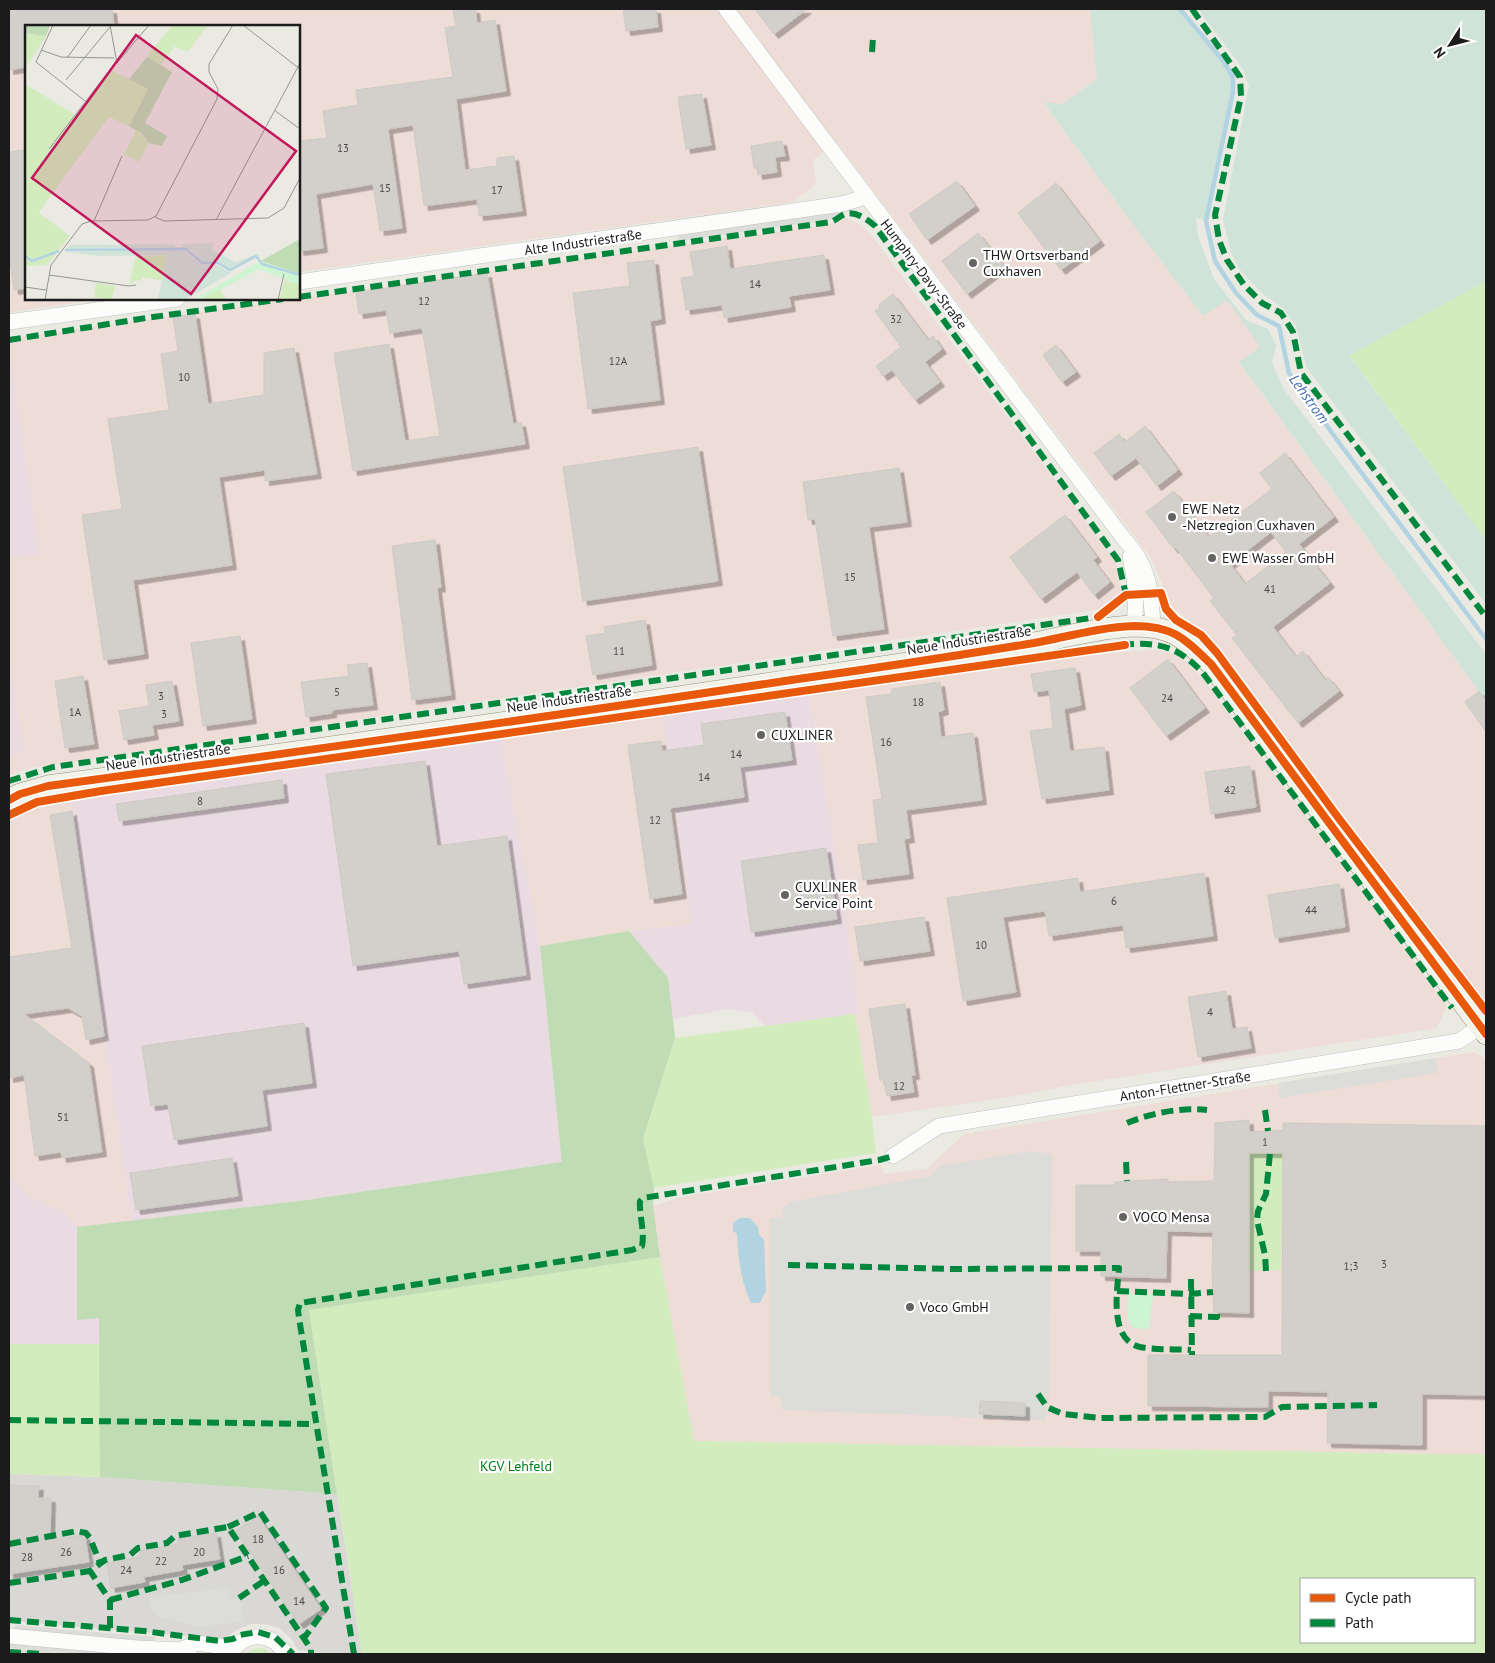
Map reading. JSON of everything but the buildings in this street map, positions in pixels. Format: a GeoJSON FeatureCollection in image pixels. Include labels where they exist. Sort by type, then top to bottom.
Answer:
{"type":"FeatureCollection","features":[{"type":"Feature","properties":{"kind":"street","name":"Humphry-Davy-Straße"},"geometry":{"type":"LineString","coordinates":[[726,9],[1124,539],[1135,574],[1136,606],[1144,627]]}},
{"type":"Feature","properties":{"kind":"street","name":"Alte Industriestraße"},"geometry":{"type":"LineString","coordinates":[[300,282],[842,204],[865,196]]}},
{"type":"Feature","properties":{"kind":"street"},"geometry":{"type":"LineString","coordinates":[[9,322],[170,300]]}},
{"type":"Feature","properties":{"kind":"street","name":"Neue Industriestraße"},"geometry":{"type":"LineString","coordinates":[[9,800],[20,794],[48,786],[797,680],[1119,627],[1144,627]]}},
{"type":"Feature","properties":{"kind":"street"},"geometry":{"type":"LineString","coordinates":[[1144,627],[1174,632],[1187,640],[1211,664],[1485,1030]]}},
{"type":"Feature","properties":{"kind":"street","name":"Anton-Flettner-Straße"},"geometry":{"type":"LineString","coordinates":[[893,1156],[939,1126],[1459,1041],[1485,1030]]}},
{"type":"Feature","properties":{"kind":"street"},"geometry":{"type":"LineString","coordinates":[[9,1636],[185,1652],[197,1643],[232,1651],[248,1638],[259,1637],[270,1639],[279,1645],[286,1654]]}},
{"type":"Feature","properties":{"kind":"shaded area"},"geometry":{"type":"Polygon","coordinates":[[[9,9],[1090,9],[1097,79],[1063,104],[1043,103],[1203,316],[1227,300],[1261,347],[1239,363],[1486,701],[1486,1011],[1207,635],[1172,607],[1151,558],[837,142],[813,160],[816,184],[793,202],[300,272],[300,25],[25,25],[25,300],[97,300],[9,312],[9,9]]]}},
{"type":"Feature","properties":{"kind":"shaded area"},"geometry":{"type":"Polygon","coordinates":[[[842,211],[840,215],[832,219],[679,241],[678,234],[842,211]]]}},
{"type":"Feature","properties":{"kind":"shaded area"},"geometry":{"type":"Polygon","coordinates":[[[846,218],[861,225],[870,234],[1115,560],[1121,592],[1102,609],[30,768],[9,775],[9,339],[288,300],[300,300],[300,298],[832,224],[846,218]]]}},
{"type":"Feature","properties":{"kind":"shaded area"},"geometry":{"type":"Polygon","coordinates":[[[9,350],[40,555],[9,558],[9,350]]]}},
{"type":"Feature","properties":{"kind":"shaded area"},"geometry":{"type":"Polygon","coordinates":[[[1158,650],[1181,658],[1199,674],[1447,1006],[1437,1028],[1071,1085],[1004,1098],[872,1117],[855,1014],[859,1014],[846,916],[809,694],[976,669],[1109,653],[1158,650]]]}},
{"type":"Feature","properties":{"kind":"shaded area"},"geometry":{"type":"Polygon","coordinates":[[[9,657],[23,751],[9,757],[9,657]]]}},
{"type":"Feature","properties":{"kind":"shaded area","name":"CUXLINER"},"geometry":{"type":"Polygon","coordinates":[[[809,694],[846,916],[859,1014],[765,1026],[752,1013],[728,1009],[672,1019],[667,977],[629,931],[692,924],[663,714],[809,694]]]}},
{"type":"Feature","properties":{"kind":"shaded area"},"geometry":{"type":"Polygon","coordinates":[[[663,714],[692,925],[629,931],[540,946],[501,740],[663,714]]]}},
{"type":"Feature","properties":{"kind":"shaded area"},"geometry":{"type":"Polygon","coordinates":[[[501,740],[540,946],[563,1162],[307,1200],[132,1221],[71,801],[501,740]]]}},
{"type":"Feature","properties":{"kind":"shaded area"},"geometry":{"type":"Polygon","coordinates":[[[71,801],[132,1221],[77,1227],[65,1213],[28,1196],[9,1175],[9,818],[29,809],[71,801]]]}},
{"type":"Feature","properties":{"kind":"shaded area"},"geometry":{"type":"Polygon","coordinates":[[[1474,1052],[1486,1059],[1486,1454],[694,1441],[660,1257],[653,1206],[681,1197],[881,1165],[883,1174],[927,1169],[964,1134],[1474,1052]]]}},
{"type":"Feature","properties":{"kind":"shaded area"},"geometry":{"type":"Polygon","coordinates":[[[1436,1058],[1437,1073],[1280,1098],[1278,1083],[1436,1058]]]}},
{"type":"Feature","properties":{"kind":"shaded area","name":"Voco GmbH"},"geometry":{"type":"Polygon","coordinates":[[[1031,1151],[1052,1154],[1049,1400],[1045,1420],[782,1410],[780,1396],[770,1396],[770,1218],[782,1217],[783,1208],[790,1202],[931,1176],[940,1166],[1031,1151]]]}},
{"type":"Feature","properties":{"kind":"shaded area"},"geometry":{"type":"Polygon","coordinates":[[[9,1175],[28,1196],[65,1213],[77,1227],[77,1319],[99,1317],[100,1344],[9,1344],[9,1175]]]}},
{"type":"Feature","properties":{"kind":"shaded area"},"geometry":{"type":"Polygon","coordinates":[[[9,1474],[100,1477],[337,1494],[362,1654],[329,1654],[298,1650],[291,1638],[279,1628],[264,1624],[251,1624],[236,1630],[225,1639],[9,1621],[9,1474]]]}},
{"type":"Feature","properties":{"kind":"shaded area"},"geometry":{"type":"Polygon","coordinates":[[[229,1588],[232,1599],[239,1598],[244,1622],[193,1627],[178,1621],[159,1618],[152,1610],[150,1597],[229,1588]]]}},
{"type":"Feature","properties":{"kind":"shaded area"},"geometry":{"type":"Polygon","coordinates":[[[15,1625],[155,1637],[154,1642],[15,1630],[15,1625]]]}},
{"type":"Feature","properties":{"kind":"shaded area"},"geometry":{"type":"Polygon","coordinates":[[[9,1643],[135,1654],[78,1654],[9,1648],[9,1643]]]}},
{"type":"Feature","properties":{"kind":"shaded area"},"geometry":{"type":"Polygon","coordinates":[[[9,1649],[76,1654],[9,1654],[9,1649]]]}},
{"type":"Feature","properties":{"kind":"green space"},"geometry":{"type":"Polygon","coordinates":[[[1090,9],[1180,9],[1224,62],[1233,77],[1233,93],[1206,221],[1196,218],[1198,236],[1214,279],[1246,320],[1268,329],[1276,345],[1272,362],[1283,388],[1486,654],[1486,701],[1239,362],[1260,347],[1227,300],[1203,316],[1043,102],[1063,104],[1097,79],[1090,9]]]}},
{"type":"Feature","properties":{"kind":"green space"},"geometry":{"type":"Polygon","coordinates":[[[1198,9],[1486,9],[1486,281],[1349,356],[1486,540],[1486,604],[1307,368],[1296,326],[1283,308],[1263,294],[1240,270],[1231,253],[1223,220],[1249,86],[1243,69],[1198,9]]]}},
{"type":"Feature","properties":{"kind":"green space"},"geometry":{"type":"Polygon","coordinates":[[[1486,281],[1486,540],[1349,355],[1486,281]]]}},
{"type":"Feature","properties":{"kind":"green space"},"geometry":{"type":"Polygon","coordinates":[[[629,931],[668,978],[675,1038],[643,1139],[654,1188],[653,1206],[660,1257],[309,1310],[337,1494],[100,1477],[99,1318],[77,1320],[77,1227],[307,1200],[562,1162],[540,946],[629,931]]]}},
{"type":"Feature","properties":{"kind":"green space"},"geometry":{"type":"Polygon","coordinates":[[[855,1014],[876,1153],[654,1188],[643,1140],[675,1038],[855,1014]]]}},
{"type":"Feature","properties":{"kind":"green space"},"geometry":{"type":"Polygon","coordinates":[[[1249,1153],[1283,1153],[1281,1270],[1249,1271],[1249,1153]]]}},
{"type":"Feature","properties":{"kind":"green space","name":"KGV Lehfeld"},"geometry":{"type":"Polygon","coordinates":[[[660,1257],[694,1441],[1486,1454],[1486,1654],[362,1654],[309,1310],[660,1257]]]}},
{"type":"Feature","properties":{"kind":"green space"},"geometry":{"type":"Polygon","coordinates":[[[1129,1294],[1155,1294],[1152,1301],[1149,1329],[1133,1328],[1127,1318],[1129,1294]]]}},
{"type":"Feature","properties":{"kind":"green space"},"geometry":{"type":"Polygon","coordinates":[[[9,1344],[100,1344],[100,1477],[9,1474],[9,1344]]]}},
{"type":"Feature","properties":{"kind":"green space"},"geometry":{"type":"Polygon","coordinates":[[[263,1648],[272,1654],[245,1654],[254,1649],[263,1648]]]}},
{"type":"Feature","properties":{"kind":"water"},"geometry":{"type":"Polygon","coordinates":[[[740,1218],[750,1218],[758,1227],[759,1234],[764,1240],[766,1291],[760,1303],[751,1303],[742,1278],[737,1234],[733,1231],[733,1223],[740,1218]]]}},
{"type":"Feature","properties":{"kind":"waterway","name":"Lehstrom"},"geometry":{"type":"LineString","coordinates":[[1180,9],[1224,62],[1233,77],[1233,92],[1206,221],[1215,261],[1236,293],[1257,315],[1279,326],[1289,373],[1486,639]]}},
{"type":"Feature","properties":{"kind":"marked path"},"geometry":{"type":"LineString","coordinates":[[1192,9],[1240,77],[1241,96],[1215,215],[1219,240],[1227,260],[1244,285],[1262,303],[1281,313],[1293,332],[1301,373],[1486,617]]}},
{"type":"Feature","properties":{"kind":"marked path"},"geometry":{"type":"LineString","coordinates":[[872,52],[873,38]]}},
{"type":"Feature","properties":{"kind":"marked path"},"geometry":{"type":"LineString","coordinates":[[300,297],[831,222],[845,214],[857,215],[865,218],[875,226],[1118,560],[1126,595]]}},
{"type":"Feature","properties":{"kind":"marked path"},"geometry":{"type":"LineString","coordinates":[[9,340],[276,300]]}},
{"type":"Feature","properties":{"kind":"marked path"},"geometry":{"type":"LineString","coordinates":[[9,781],[53,767],[1098,617],[1100,615]]}},
{"type":"Feature","properties":{"kind":"marked path"},"geometry":{"type":"LineString","coordinates":[[1122,645],[1146,644],[1167,648],[1185,657],[1203,673],[1452,1008]]}},
{"type":"Feature","properties":{"kind":"marked path"},"geometry":{"type":"LineString","coordinates":[[1127,1123],[1146,1116],[1167,1112],[1187,1109],[1207,1110]]}},
{"type":"Feature","properties":{"kind":"marked path"},"geometry":{"type":"LineString","coordinates":[[1265,1110],[1268,1131]]}},
{"type":"Feature","properties":{"kind":"marked path"},"geometry":{"type":"LineString","coordinates":[[1266,1271],[1265,1255],[1257,1220],[1258,1211],[1266,1194],[1270,1153]]}},
{"type":"Feature","properties":{"kind":"marked path"},"geometry":{"type":"LineString","coordinates":[[354,1654],[299,1318],[298,1310],[300,1303],[632,1250],[642,1246],[640,1201],[643,1198],[879,1160],[893,1156]]}},
{"type":"Feature","properties":{"kind":"marked path"},"geometry":{"type":"LineString","coordinates":[[1126,1162],[1127,1181]]}},
{"type":"Feature","properties":{"kind":"marked path"},"geometry":{"type":"LineString","coordinates":[[788,1265],[952,1269],[1119,1268],[1117,1314],[1123,1335],[1130,1343],[1140,1347],[1191,1350]]}},
{"type":"Feature","properties":{"kind":"marked path"},"geometry":{"type":"LineString","coordinates":[[1191,1279],[1192,1355]]}},
{"type":"Feature","properties":{"kind":"marked path"},"geometry":{"type":"LineString","coordinates":[[1117,1291],[1190,1294],[1213,1292]]}},
{"type":"Feature","properties":{"kind":"marked path"},"geometry":{"type":"LineString","coordinates":[[1190,1316],[1217,1317],[1217,1312]]}},
{"type":"Feature","properties":{"kind":"marked path"},"geometry":{"type":"LineString","coordinates":[[1038,1394],[1047,1407],[1063,1414],[1101,1418],[1265,1417],[1282,1407],[1377,1405]]}},
{"type":"Feature","properties":{"kind":"marked path"},"geometry":{"type":"LineString","coordinates":[[9,1420],[315,1424]]}},
{"type":"Feature","properties":{"kind":"marked path"},"geometry":{"type":"LineString","coordinates":[[228,1527],[260,1512],[326,1608],[304,1638]]}},
{"type":"Feature","properties":{"kind":"marked path"},"geometry":{"type":"LineString","coordinates":[[110,1628],[110,1600],[90,1571],[105,1560],[130,1555],[138,1548],[167,1543],[175,1536],[228,1527],[311,1649],[311,1654]]}},
{"type":"Feature","properties":{"kind":"marked path"},"geometry":{"type":"LineString","coordinates":[[9,1544],[77,1531],[86,1533],[90,1538],[100,1563]]}},
{"type":"Feature","properties":{"kind":"marked path"},"geometry":{"type":"LineString","coordinates":[[110,1600],[182,1580],[248,1556]]}},
{"type":"Feature","properties":{"kind":"marked path"},"geometry":{"type":"LineString","coordinates":[[9,1583],[90,1571]]}},
{"type":"Feature","properties":{"kind":"marked path"},"geometry":{"type":"LineString","coordinates":[[239,1598],[265,1580]]}},
{"type":"Feature","properties":{"kind":"marked path"},"geometry":{"type":"LineString","coordinates":[[9,1620],[144,1631],[220,1641],[258,1632],[275,1637],[293,1654]]}},
{"type":"Feature","properties":{"kind":"marked path"},"geometry":{"type":"LineString","coordinates":[[9,1652],[42,1654]]}},
{"type":"Feature","properties":{"kind":"cycle path"},"geometry":{"type":"LineString","coordinates":[[1098,617],[1126,595],[1161,593],[1166,609],[1176,620],[1201,635],[1217,653],[1337,816],[1486,1011]]}},
{"type":"Feature","properties":{"kind":"cycle path"},"geometry":{"type":"LineString","coordinates":[[9,800],[20,794],[48,786],[423,734],[887,666],[1034,643],[1109,628],[1134,626],[1159,628],[1177,635],[1211,664],[1486,1034]]}},
{"type":"Feature","properties":{"kind":"cycle path"},"geometry":{"type":"LineString","coordinates":[[9,815],[37,802],[101,791],[1125,645]]}},
{"type":"Feature","properties":{"kind":"place","name":"THW Ortsverband Cuxhaven"},"geometry":{"type":"Point","coordinates":[973,263]}},
{"type":"Feature","properties":{"kind":"place","name":"EWE Netz -Netzregion Cuxhaven"},"geometry":{"type":"Point","coordinates":[1172,517]}},
{"type":"Feature","properties":{"kind":"place","name":"EWE Wasser GmbH"},"geometry":{"type":"Point","coordinates":[1212,558]}},
{"type":"Feature","properties":{"kind":"place","name":"CUXLINER"},"geometry":{"type":"Point","coordinates":[761,735]}},
{"type":"Feature","properties":{"kind":"place","name":"CUXLINER Service Point"},"geometry":{"type":"Point","coordinates":[785,895]}},
{"type":"Feature","properties":{"kind":"place","name":"VOCO Mensa"},"geometry":{"type":"Point","coordinates":[1123,1217]}},
{"type":"Feature","properties":{"kind":"place","name":"Voco GmbH"},"geometry":{"type":"Point","coordinates":[910,1307]}}]}
